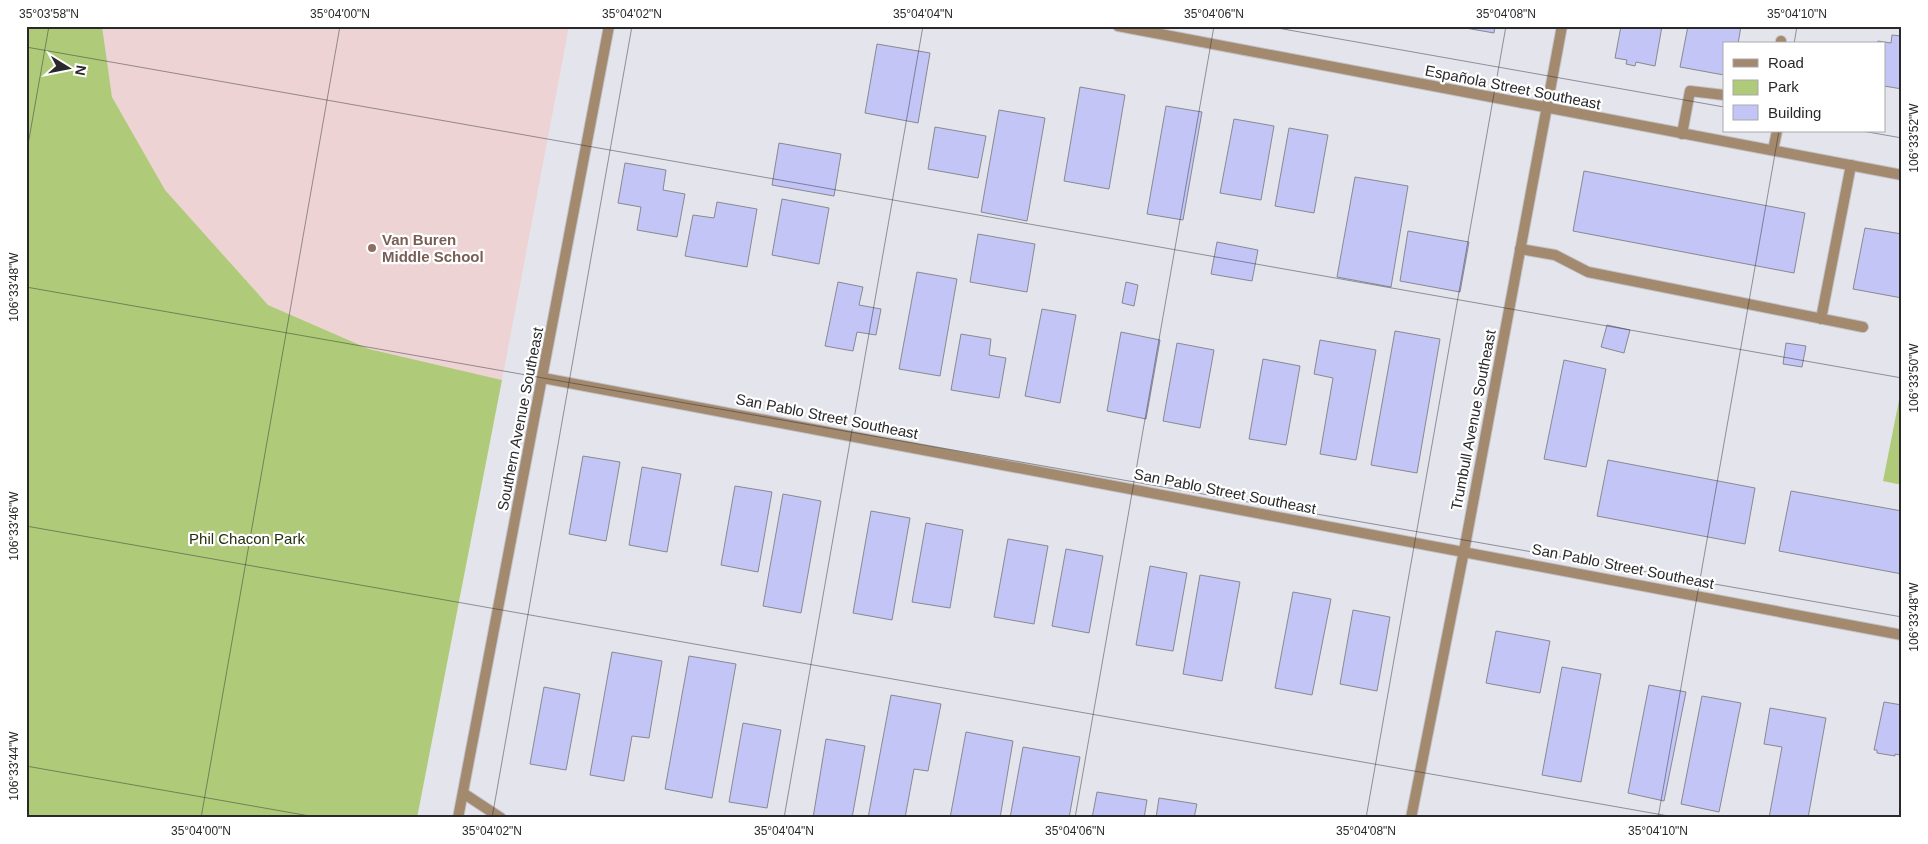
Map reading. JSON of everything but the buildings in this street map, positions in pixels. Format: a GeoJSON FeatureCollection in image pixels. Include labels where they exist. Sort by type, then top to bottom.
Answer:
{"type":"FeatureCollection","features":[{"type":"Feature","properties":{"kind":"street","name":"Southern Avenue Southeast"},"geometry":{"type":"LineString","coordinates":[[458,818],[609,26]]}},
{"type":"Feature","properties":{"kind":"street","name":"Española Street Southeast"},"geometry":{"type":"LineString","coordinates":[[1118,26],[1902,175]]}},
{"type":"Feature","properties":{"kind":"street","name":"Trumbull Avenue Southeast"},"geometry":{"type":"LineString","coordinates":[[1411,818],[1464,551],[1562,26]]}},
{"type":"Feature","properties":{"kind":"street"},"geometry":{"type":"LineString","coordinates":[[1682,134],[1690,91],[1723,95]]}},
{"type":"Feature","properties":{"kind":"street"},"geometry":{"type":"LineString","coordinates":[[1773,150],[1777,132]]}},
{"type":"Feature","properties":{"kind":"street"},"geometry":{"type":"LineString","coordinates":[[1821,319],[1851,165]]}},
{"type":"Feature","properties":{"kind":"street"},"geometry":{"type":"LineString","coordinates":[[1520,249],[1555,255],[1588,272],[1863,327]]}},
{"type":"Feature","properties":{"kind":"street","name":"San Pablo Street Southeast"},"geometry":{"type":"LineString","coordinates":[[543,378],[1902,635]]}},
{"type":"Feature","properties":{"kind":"street"},"geometry":{"type":"LineString","coordinates":[[463,793],[501,818]]}},
{"type":"Feature","properties":{"kind":"shaded area","name":"Van Buren Middle School"},"geometry":{"type":"Polygon","coordinates":[[[102,26],[569,26],[502,380],[369,349],[268,305],[165,191],[112,97],[102,26]]]}},
{"type":"Feature","properties":{"kind":"green space","name":"Phil Chacon Park"},"geometry":{"type":"Polygon","coordinates":[[[26,26],[102,26],[112,97],[165,190],[268,305],[369,349],[502,380],[417,818],[26,818],[26,26]]]}},
{"type":"Feature","properties":{"kind":"green space"},"geometry":{"type":"Polygon","coordinates":[[[1902,385],[1902,485],[1883,481],[1902,385]]]}},
{"type":"Feature","properties":{"kind":"place","name":"Van Buren Middle School"},"geometry":{"type":"Point","coordinates":[372,248]}}]}
